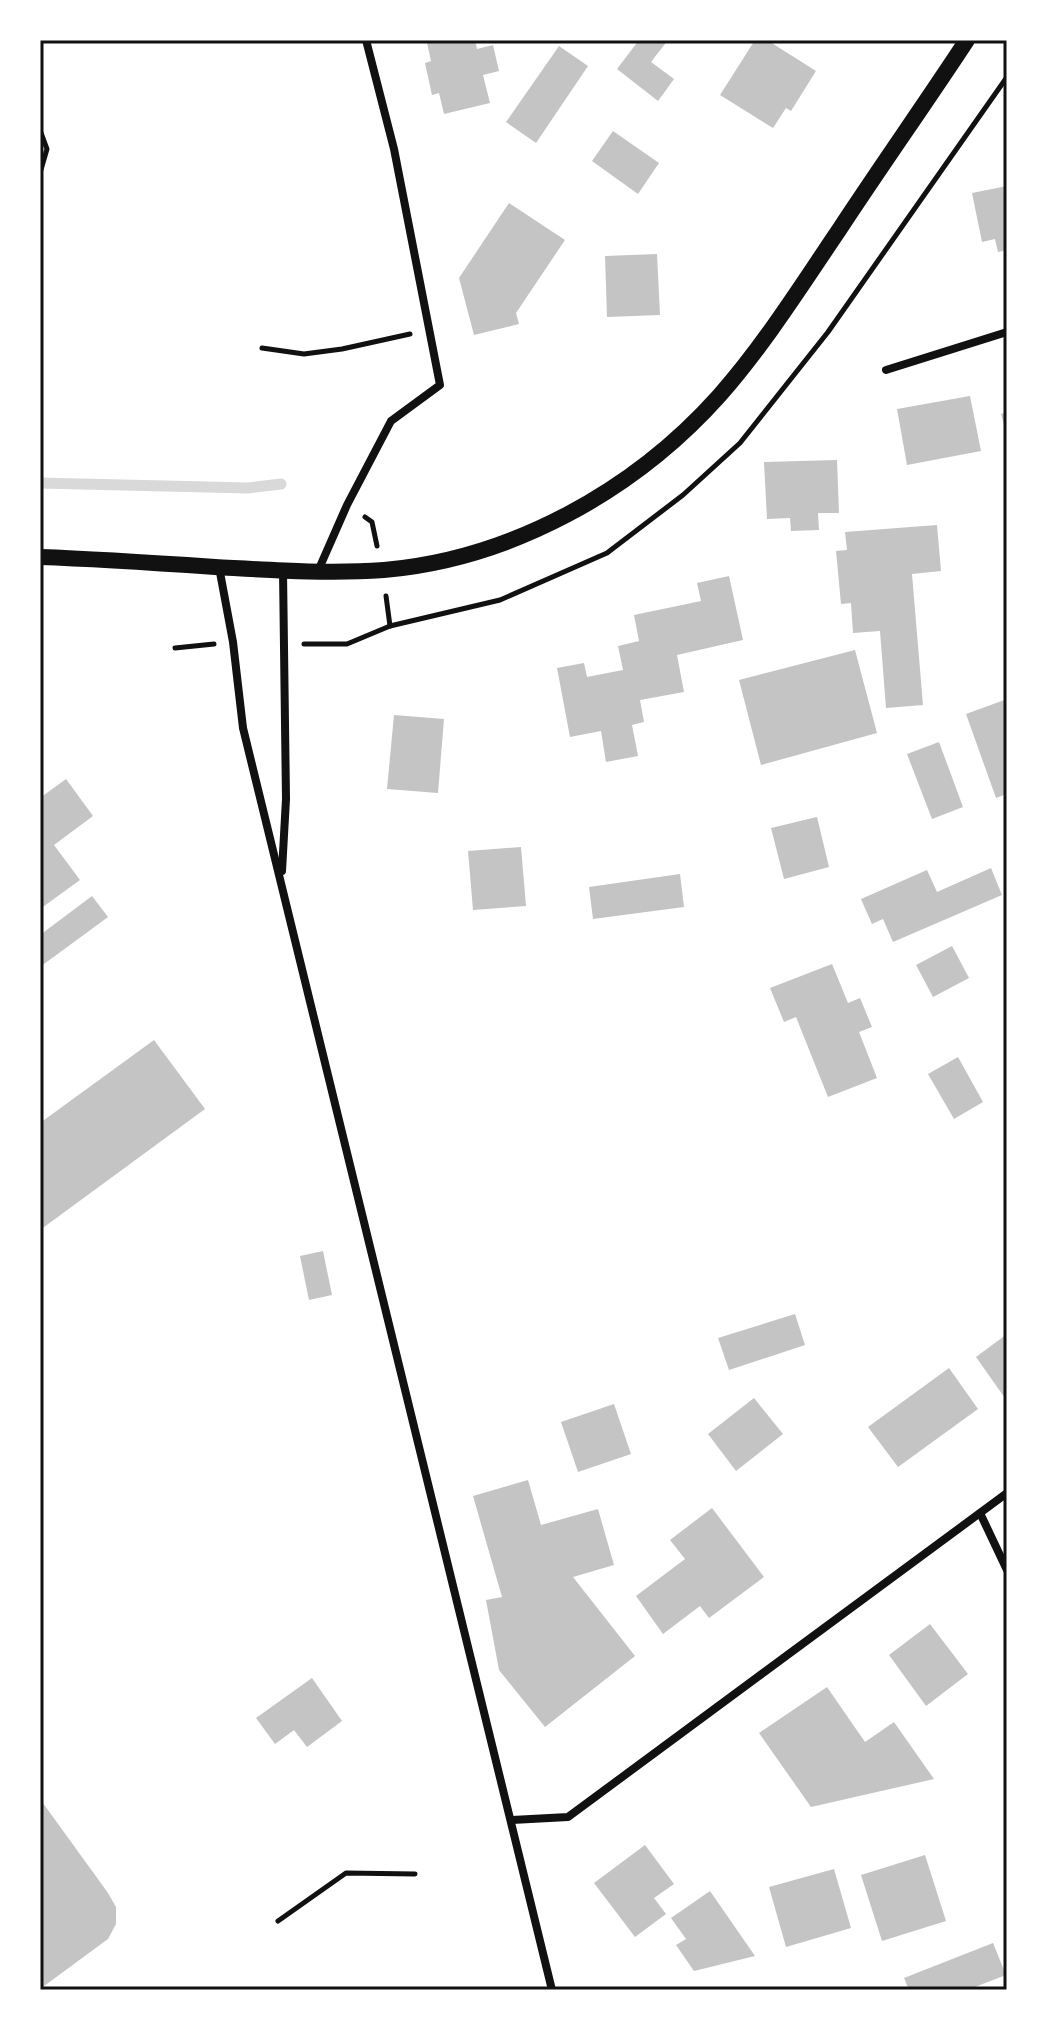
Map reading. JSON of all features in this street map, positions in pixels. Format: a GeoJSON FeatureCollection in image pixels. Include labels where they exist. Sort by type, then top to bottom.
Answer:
{"type":"FeatureCollection","features":[{"type":"Feature","properties":{"kind":"main road"},"geometry":{"type":"LineString","coordinates":[[40,557],[318,572],[417,566],[490,547],[542,526],[596,498],[667,449],[745,366],[967,40]]}},
{"type":"Feature","properties":{"kind":"street"},"geometry":{"type":"LineString","coordinates":[[318,572],[347,505],[391,421],[440,385],[394,149],[366,40]]}},
{"type":"Feature","properties":{"kind":"street"},"geometry":{"type":"LineString","coordinates":[[886,370],[1007,332]]}},
{"type":"Feature","properties":{"kind":"street"},"geometry":{"type":"LineString","coordinates":[[219,567],[233,642],[243,728],[552,1990]]}},
{"type":"Feature","properties":{"kind":"street"},"geometry":{"type":"LineString","coordinates":[[281,880],[286,799],[283,571]]}},
{"type":"Feature","properties":{"kind":"street"},"geometry":{"type":"LineString","coordinates":[[512,1820],[568,1817],[1007,1493]]}},
{"type":"Feature","properties":{"kind":"street"},"geometry":{"type":"LineString","coordinates":[[980,1513],[1007,1570]]}},
{"type":"Feature","properties":{"kind":"path"},"geometry":{"type":"LineString","coordinates":[[40,130],[47,149],[40,173]]}},
{"type":"Feature","properties":{"kind":"path"},"geometry":{"type":"LineString","coordinates":[[262,348],[304,354],[342,349],[430,329]]}},
{"type":"Feature","properties":{"kind":"path"},"geometry":{"type":"LineString","coordinates":[[278,1921],[346,1873],[415,1874]]}},
{"type":"Feature","properties":{"kind":"building"},"geometry":{"type":"Polygon","coordinates":[[[475,40],[477,49],[493,45],[499,71],[483,75],[490,103],[444,114],[439,93],[432,95],[425,63],[431,61],[427,43],[475,40]]]}},
{"type":"Feature","properties":{"kind":"building"},"geometry":{"type":"Polygon","coordinates":[[[639,40],[668,40],[651,62],[674,79],[658,101],[617,69],[639,40]]]}},
{"type":"Feature","properties":{"kind":"building"},"geometry":{"type":"Polygon","coordinates":[[[755,40],[767,40],[816,71],[791,111],[786,108],[773,128],[720,95],[755,40]]]}},
{"type":"Feature","properties":{"kind":"building"},"geometry":{"type":"Polygon","coordinates":[[[559,46],[588,66],[536,143],[506,122],[559,46]]]}},
{"type":"Feature","properties":{"kind":"building"},"geometry":{"type":"Polygon","coordinates":[[[613,131],[659,163],[638,194],[592,161],[613,131]]]}},
{"type":"Feature","properties":{"kind":"building"},"geometry":{"type":"Polygon","coordinates":[[[1007,186],[1007,250],[998,252],[995,239],[982,242],[972,193],[1007,186]]]}},
{"type":"Feature","properties":{"kind":"building"},"geometry":{"type":"Polygon","coordinates":[[[509,203],[565,240],[516,313],[519,324],[474,335],[459,278],[509,203]]]}},
{"type":"Feature","properties":{"kind":"building"},"geometry":{"type":"Polygon","coordinates":[[[657,254],[660,315],[607,317],[605,256],[657,254]]]}},
{"type":"Feature","properties":{"kind":"building"},"geometry":{"type":"Polygon","coordinates":[[[970,396],[981,451],[907,465],[897,409],[970,396]]]}},
{"type":"Feature","properties":{"kind":"building"},"geometry":{"type":"Polygon","coordinates":[[[1007,412],[1007,431],[1006,431],[1001,414],[1007,412]]]}},
{"type":"Feature","properties":{"kind":"building"},"geometry":{"type":"Polygon","coordinates":[[[837,460],[839,513],[818,513],[819,530],[791,531],[790,518],[767,519],[764,462],[837,460]]]}},
{"type":"Feature","properties":{"kind":"building"},"geometry":{"type":"Polygon","coordinates":[[[937,525],[941,571],[912,574],[923,705],[886,708],[880,631],[853,633],[851,603],[841,604],[836,551],[847,550],[845,532],[937,525]]]}},
{"type":"Feature","properties":{"kind":"building"},"geometry":{"type":"Polygon","coordinates":[[[729,576],[743,640],[677,655],[684,692],[640,700],[644,722],[632,725],[638,756],[606,762],[601,731],[570,737],[557,668],[584,663],[587,677],[623,670],[618,646],[639,641],[634,615],[701,601],[697,583],[729,576]]]}},
{"type":"Feature","properties":{"kind":"building"},"geometry":{"type":"Polygon","coordinates":[[[855,650],[877,733],[761,765],[739,680],[855,650]]]}},
{"type":"Feature","properties":{"kind":"building"},"geometry":{"type":"Polygon","coordinates":[[[1007,699],[1007,794],[996,798],[966,714],[1007,699]]]}},
{"type":"Feature","properties":{"kind":"building"},"geometry":{"type":"Polygon","coordinates":[[[394,715],[444,719],[438,793],[387,789],[394,715]]]}},
{"type":"Feature","properties":{"kind":"building"},"geometry":{"type":"Polygon","coordinates":[[[939,742],[963,807],[932,819],[907,754],[939,742]]]}},
{"type":"Feature","properties":{"kind":"building"},"geometry":{"type":"Polygon","coordinates":[[[66,779],[93,816],[54,845],[80,880],[40,909],[40,798],[66,779]]]}},
{"type":"Feature","properties":{"kind":"building"},"geometry":{"type":"Polygon","coordinates":[[[817,817],[829,867],[784,879],[771,828],[817,817]]]}},
{"type":"Feature","properties":{"kind":"building"},"geometry":{"type":"Polygon","coordinates":[[[521,847],[526,906],[473,910],[468,851],[521,847]]]}},
{"type":"Feature","properties":{"kind":"building"},"geometry":{"type":"Polygon","coordinates":[[[991,868],[1002,895],[893,942],[883,919],[872,924],[861,899],[927,870],[937,892],[991,868]]]}},
{"type":"Feature","properties":{"kind":"building"},"geometry":{"type":"Polygon","coordinates":[[[680,874],[684,907],[593,919],[589,887],[680,874]]]}},
{"type":"Feature","properties":{"kind":"building"},"geometry":{"type":"Polygon","coordinates":[[[92,896],[108,917],[40,967],[40,935],[92,896]]]}},
{"type":"Feature","properties":{"kind":"building"},"geometry":{"type":"Polygon","coordinates":[[[952,946],[969,978],[933,997],[916,965],[952,946]]]}},
{"type":"Feature","properties":{"kind":"building"},"geometry":{"type":"Polygon","coordinates":[[[832,964],[848,1003],[860,998],[872,1027],[859,1032],[877,1078],[828,1097],[796,1017],[784,1022],[770,988],[832,964]]]}},
{"type":"Feature","properties":{"kind":"building"},"geometry":{"type":"Polygon","coordinates":[[[154,1040],[205,1109],[40,1230],[40,1123],[154,1040]]]}},
{"type":"Feature","properties":{"kind":"building"},"geometry":{"type":"Polygon","coordinates":[[[958,1057],[983,1102],[954,1119],[928,1074],[958,1057]]]}},
{"type":"Feature","properties":{"kind":"building"},"geometry":{"type":"Polygon","coordinates":[[[323,1251],[332,1295],[309,1300],[300,1256],[323,1251]]]}},
{"type":"Feature","properties":{"kind":"building"},"geometry":{"type":"Polygon","coordinates":[[[795,1314],[805,1345],[729,1370],[718,1338],[795,1314]]]}},
{"type":"Feature","properties":{"kind":"building"},"geometry":{"type":"Polygon","coordinates":[[[1007,1334],[1007,1401],[976,1357],[1007,1334]]]}},
{"type":"Feature","properties":{"kind":"building"},"geometry":{"type":"Polygon","coordinates":[[[949,1368],[978,1409],[898,1467],[868,1427],[949,1368]]]}},
{"type":"Feature","properties":{"kind":"building"},"geometry":{"type":"Polygon","coordinates":[[[754,1398],[783,1434],[736,1471],[708,1434],[754,1398]]]}},
{"type":"Feature","properties":{"kind":"building"},"geometry":{"type":"Polygon","coordinates":[[[614,1404],[631,1454],[578,1472],[561,1422],[614,1404]]]}},
{"type":"Feature","properties":{"kind":"building"},"geometry":{"type":"Polygon","coordinates":[[[528,1480],[541,1525],[598,1509],[614,1565],[573,1577],[635,1656],[545,1727],[499,1670],[486,1600],[502,1597],[473,1496],[528,1480]]]}},
{"type":"Feature","properties":{"kind":"building"},"geometry":{"type":"Polygon","coordinates":[[[712,1508],[764,1577],[709,1618],[700,1606],[663,1634],[636,1596],[685,1559],[670,1540],[712,1508]]]}},
{"type":"Feature","properties":{"kind":"building"},"geometry":{"type":"Polygon","coordinates":[[[930,1624],[968,1674],[926,1706],[889,1655],[930,1624]]]}},
{"type":"Feature","properties":{"kind":"building"},"geometry":{"type":"Polygon","coordinates":[[[312,1678],[342,1721],[307,1747],[294,1730],[275,1744],[256,1718],[312,1678]]]}},
{"type":"Feature","properties":{"kind":"building"},"geometry":{"type":"Polygon","coordinates":[[[827,1687],[865,1742],[894,1722],[934,1779],[811,1807],[759,1733],[827,1687]]]}},
{"type":"Feature","properties":{"kind":"building"},"geometry":{"type":"Polygon","coordinates":[[[40,1799],[108,1893],[116,1907],[116,1924],[108,1939],[40,1989],[40,1799]]]}},
{"type":"Feature","properties":{"kind":"building"},"geometry":{"type":"Polygon","coordinates":[[[645,1845],[674,1884],[654,1898],[666,1914],[635,1937],[594,1883],[645,1845]]]}},
{"type":"Feature","properties":{"kind":"building"},"geometry":{"type":"Polygon","coordinates":[[[925,1855],[946,1921],[882,1941],[861,1875],[925,1855]]]}},
{"type":"Feature","properties":{"kind":"building"},"geometry":{"type":"Polygon","coordinates":[[[834,1869],[851,1928],[786,1947],[769,1887],[834,1869]]]}},
{"type":"Feature","properties":{"kind":"building"},"geometry":{"type":"Polygon","coordinates":[[[710,1891],[755,1956],[694,1971],[676,1945],[686,1939],[671,1918],[710,1891]]]}},
{"type":"Feature","properties":{"kind":"building"},"geometry":{"type":"Polygon","coordinates":[[[993,1943],[1006,1975],[967,1990],[909,1990],[904,1978],[993,1943]]]}},
{"type":"Feature","properties":{"kind":"waterway"},"geometry":{"type":"LineString","coordinates":[[40,483],[248,488],[281,484]]}}]}
